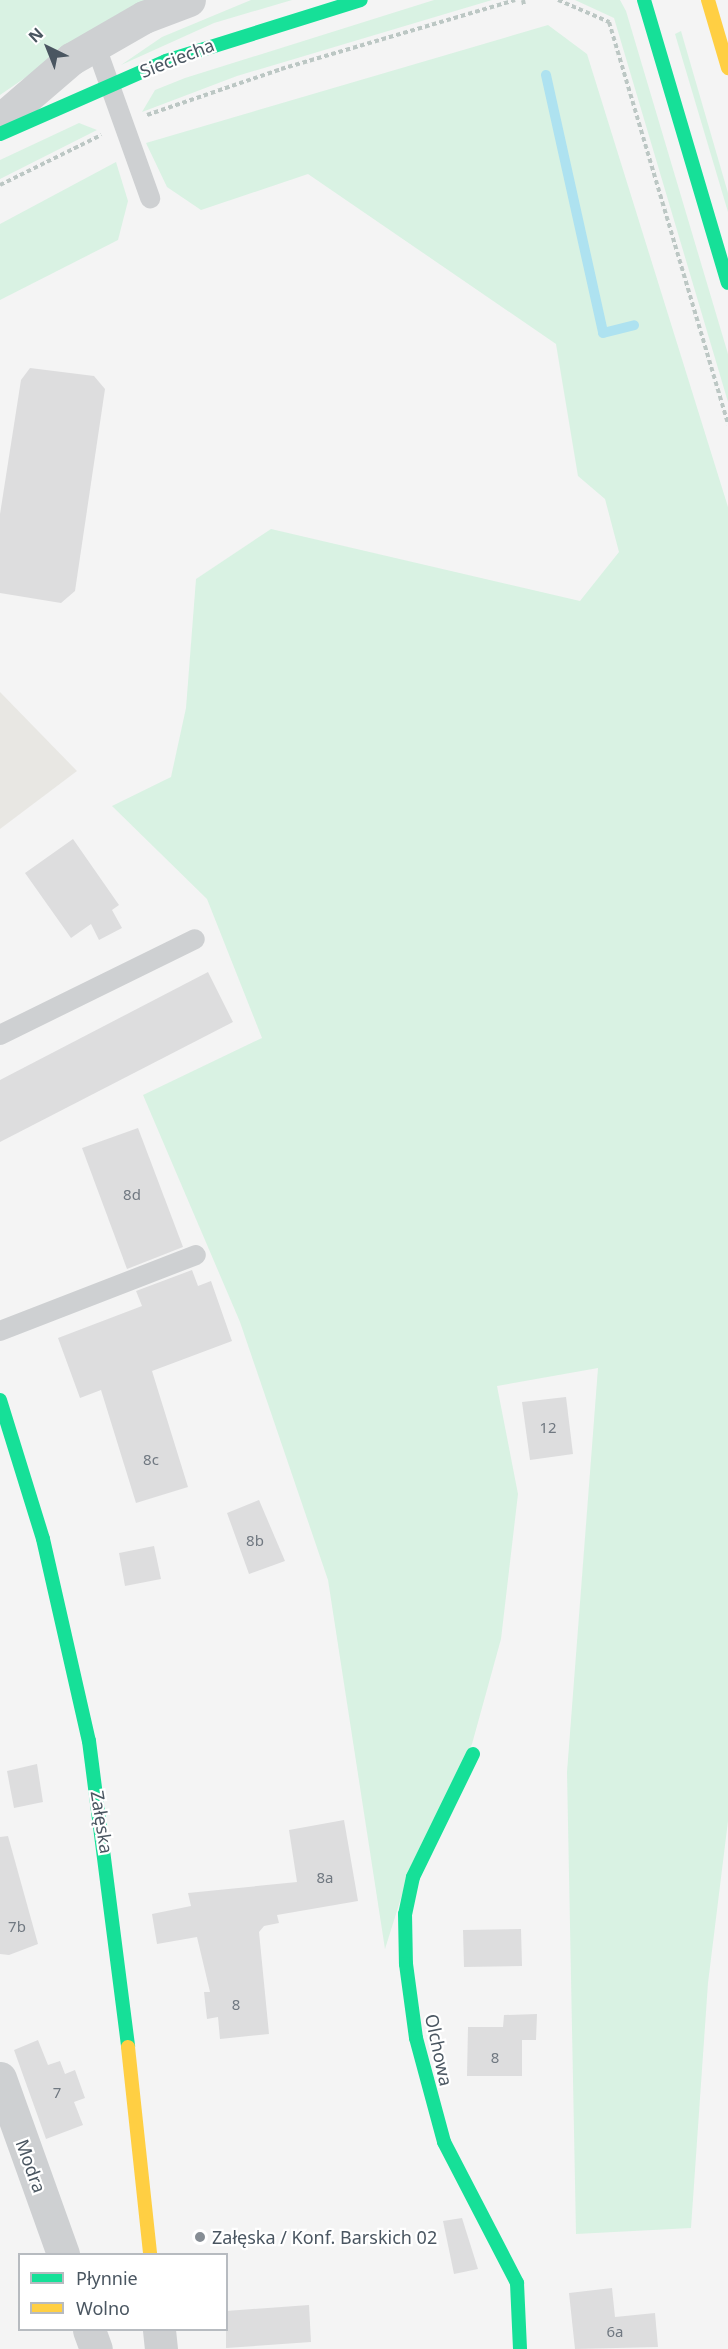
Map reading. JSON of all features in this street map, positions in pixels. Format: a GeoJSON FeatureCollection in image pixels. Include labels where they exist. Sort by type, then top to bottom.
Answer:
{"type":"FeatureCollection","features":[{"type":"Feature","properties":{"kind":"street"},"geometry":{"type":"LineString","coordinates":[[0,120],[95,44],[189,0]]}},
{"type":"Feature","properties":{"kind":"street","name":"Sieciecha"},"geometry":{"type":"LineString","coordinates":[[0,134],[220,41],[361,0]]}},
{"type":"Feature","properties":{"kind":"street"},"geometry":{"type":"LineString","coordinates":[[644,0],[728,283]]}},
{"type":"Feature","properties":{"kind":"street"},"geometry":{"type":"LineString","coordinates":[[708,0],[728,68]]}},
{"type":"Feature","properties":{"kind":"street","name":"Załęska"},"geometry":{"type":"LineString","coordinates":[[1,1409],[43,1539],[89,1741],[116,1925],[150,2253]]}},
{"type":"Feature","properties":{"kind":"street","name":"Olchowa"},"geometry":{"type":"LineString","coordinates":[[473,1754],[413,1877],[405,1914],[406,1964],[416,2038],[444,2142],[517,2283],[520,2349]]}},
{"type":"Feature","properties":{"kind":"street","name":"Modra"},"geometry":{"type":"LineString","coordinates":[[0,2078],[63,2253]]}},
{"type":"Feature","properties":{"kind":"street"},"geometry":{"type":"LineString","coordinates":[[89,2331],[96,2349]]}},
{"type":"Feature","properties":{"kind":"street"},"geometry":{"type":"LineString","coordinates":[[159,2331],[161,2349]]}},
{"type":"Feature","properties":{"kind":"lane"},"geometry":{"type":"LineString","coordinates":[[95,44],[107,87],[150,198]]}},
{"type":"Feature","properties":{"kind":"lane"},"geometry":{"type":"LineString","coordinates":[[0,1035],[195,939]]}},
{"type":"Feature","properties":{"kind":"lane"},"geometry":{"type":"LineString","coordinates":[[0,1331],[196,1255]]}},
{"type":"Feature","properties":{"kind":"path"},"geometry":{"type":"LineString","coordinates":[[0,185],[121,126],[240,82],[515,0]]}},
{"type":"Feature","properties":{"kind":"path"},"geometry":{"type":"LineString","coordinates":[[558,0],[609,22],[728,426]]}},
{"type":"Feature","properties":{"kind":"shaded area"},"geometry":{"type":"Polygon","coordinates":[[[0,692],[77,771],[0,829],[0,692]]]}},
{"type":"Feature","properties":{"kind":"green space"},"geometry":{"type":"Polygon","coordinates":[[[0,0],[148,0],[115,16],[0,95],[0,0]]]}},
{"type":"Feature","properties":{"kind":"green space"},"geometry":{"type":"Polygon","coordinates":[[[251,0],[292,0],[214,23],[121,65],[162,37],[251,0]]]}},
{"type":"Feature","properties":{"kind":"green space"},"geometry":{"type":"Polygon","coordinates":[[[434,0],[492,0],[237,76],[142,112],[155,90],[185,78],[434,0]]]}},
{"type":"Feature","properties":{"kind":"green space"},"geometry":{"type":"Polygon","coordinates":[[[575,0],[620,0],[626,11],[728,354],[728,402],[614,18],[575,0]]]}},
{"type":"Feature","properties":{"kind":"green space"},"geometry":{"type":"Polygon","coordinates":[[[548,25],[587,54],[728,507],[728,1821],[708,1983],[691,2228],[576,2234],[567,1772],[598,1368],[497,1386],[518,1494],[501,1639],[472,1744],[412,1863],[385,1949],[328,1580],[240,1322],[143,1095],[262,1038],[207,899],[112,806],[171,777],[186,708],[196,579],[271,529],[580,601],[619,552],[605,499],[578,476],[556,344],[308,174],[201,210],[167,187],[146,143],[548,25]]]}},
{"type":"Feature","properties":{"kind":"green space"},"geometry":{"type":"Polygon","coordinates":[[[681,31],[728,193],[728,212],[675,34],[681,31]]]}},
{"type":"Feature","properties":{"kind":"green space"},"geometry":{"type":"Polygon","coordinates":[[[79,123],[97,130],[0,179],[0,160],[79,123]]]}},
{"type":"Feature","properties":{"kind":"green space"},"geometry":{"type":"Polygon","coordinates":[[[116,162],[128,201],[118,240],[0,300],[0,224],[116,162]]]}},
{"type":"Feature","properties":{"kind":"building"},"geometry":{"type":"Polygon","coordinates":[[[30,368],[94,376],[105,389],[75,591],[61,603],[0,593],[0,514],[21,380],[30,368]]]}},
{"type":"Feature","properties":{"kind":"building"},"geometry":{"type":"Polygon","coordinates":[[[73,839],[119,905],[112,910],[122,928],[99,940],[91,924],[71,938],[25,873],[73,839]]]}},
{"type":"Feature","properties":{"kind":"building"},"geometry":{"type":"Polygon","coordinates":[[[208,972],[233,1022],[0,1142],[0,1080],[208,972]]]}},
{"type":"Feature","properties":{"kind":"building"},"geometry":{"type":"Polygon","coordinates":[[[138,1128],[183,1247],[127,1269],[82,1148],[138,1128]]]}},
{"type":"Feature","properties":{"kind":"building"},"geometry":{"type":"Polygon","coordinates":[[[192,1270],[198,1286],[211,1281],[232,1341],[152,1371],[188,1487],[136,1503],[101,1390],[80,1398],[58,1338],[142,1306],[136,1291],[192,1270]]]}},
{"type":"Feature","properties":{"kind":"building"},"geometry":{"type":"Polygon","coordinates":[[[566,1397],[573,1454],[530,1460],[522,1402],[566,1397]]]}},
{"type":"Feature","properties":{"kind":"building"},"geometry":{"type":"Polygon","coordinates":[[[259,1500],[285,1561],[249,1574],[227,1513],[259,1500]]]}},
{"type":"Feature","properties":{"kind":"building"},"geometry":{"type":"Polygon","coordinates":[[[154,1546],[161,1579],[125,1586],[119,1553],[154,1546]]]}},
{"type":"Feature","properties":{"kind":"building"},"geometry":{"type":"Polygon","coordinates":[[[37,1764],[43,1802],[14,1808],[7,1771],[37,1764]]]}},
{"type":"Feature","properties":{"kind":"building"},"geometry":{"type":"Polygon","coordinates":[[[344,1820],[358,1901],[277,1915],[279,1923],[264,1926],[259,1932],[269,2034],[220,2039],[218,2017],[207,2019],[204,1992],[210,1992],[197,1937],[157,1944],[152,1914],[191,1906],[188,1893],[297,1882],[289,1830],[344,1820]]]}},
{"type":"Feature","properties":{"kind":"building"},"geometry":{"type":"Polygon","coordinates":[[[8,1836],[38,1944],[9,1955],[0,1954],[0,1837],[8,1836]]]}},
{"type":"Feature","properties":{"kind":"building"},"geometry":{"type":"Polygon","coordinates":[[[521,1929],[522,1966],[464,1967],[463,1930],[521,1929]]]}},
{"type":"Feature","properties":{"kind":"building"},"geometry":{"type":"Polygon","coordinates":[[[537,2014],[536,2040],[522,2040],[522,2076],[467,2076],[468,2027],[503,2027],[504,2015],[537,2014]]]}},
{"type":"Feature","properties":{"kind":"building"},"geometry":{"type":"Polygon","coordinates":[[[38,2040],[48,2065],[60,2061],[65,2074],[75,2070],[85,2098],[74,2102],[83,2125],[46,2139],[14,2050],[38,2040]]]}},
{"type":"Feature","properties":{"kind":"building"},"geometry":{"type":"Polygon","coordinates":[[[462,2218],[478,2269],[454,2274],[443,2221],[462,2218]]]}},
{"type":"Feature","properties":{"kind":"building"},"geometry":{"type":"Polygon","coordinates":[[[612,2288],[615,2317],[655,2313],[658,2347],[575,2349],[569,2293],[612,2288]]]}},
{"type":"Feature","properties":{"kind":"building"},"geometry":{"type":"Polygon","coordinates":[[[309,2305],[311,2342],[226,2348],[228,2311],[309,2305]]]}},
{"type":"Feature","properties":{"kind":"waterway"},"geometry":{"type":"LineString","coordinates":[[546,75],[603,333],[634,325]]}},
{"type":"Feature","properties":{"kind":"traffic: fast"},"geometry":{"type":"LineString","coordinates":[[0,134],[166,61],[361,0]]}},
{"type":"Feature","properties":{"kind":"traffic: fast"},"geometry":{"type":"LineString","coordinates":[[644,0],[728,283]]}},
{"type":"Feature","properties":{"kind":"traffic: fast"},"geometry":{"type":"LineString","coordinates":[[0,1400],[43,1539],[89,1741],[128,2047]]}},
{"type":"Feature","properties":{"kind":"traffic: fast"},"geometry":{"type":"LineString","coordinates":[[473,1754],[413,1877],[405,1914],[406,1964],[416,2038],[444,2142],[517,2283],[520,2349]]}},
{"type":"Feature","properties":{"kind":"traffic: slow"},"geometry":{"type":"LineString","coordinates":[[708,0],[728,68]]}},
{"type":"Feature","properties":{"kind":"traffic: slow"},"geometry":{"type":"LineString","coordinates":[[128,2047],[150,2253]]}},
{"type":"Feature","properties":{"kind":"place","name":"Załęska / Konf. Barskich 02"},"geometry":{"type":"Point","coordinates":[200,2237]}}]}
